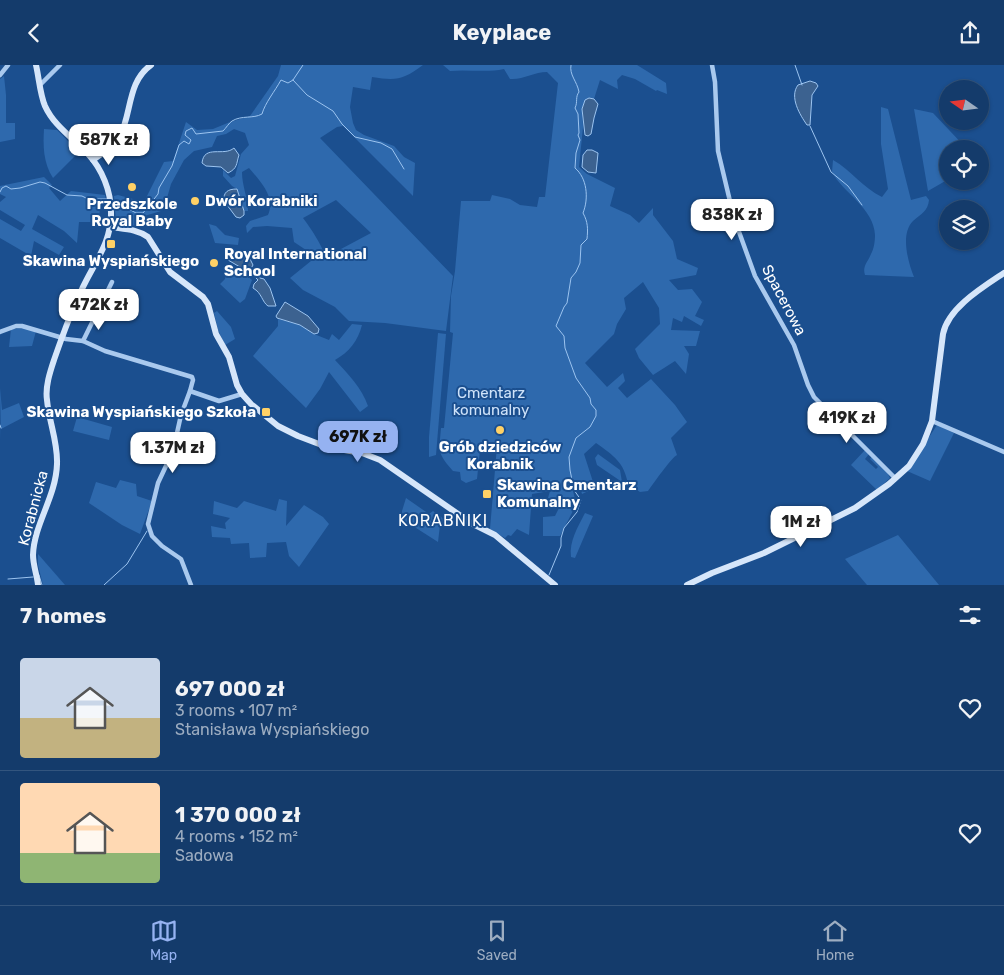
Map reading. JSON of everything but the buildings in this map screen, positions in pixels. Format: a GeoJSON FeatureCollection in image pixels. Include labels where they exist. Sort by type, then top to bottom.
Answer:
{"type":"FeatureCollection","features":[{"type":"Feature","properties":{"kind":"street"},"geometry":{"type":"LineString","coordinates":[[0,75],[8,65]]}},
{"type":"Feature","properties":{"kind":"street","name":"Korabnicka"},"geometry":{"type":"LineString","coordinates":[[36,65],[45,105],[58,126],[93,161],[105,183],[111,204],[110,227],[106,244],[82,289],[54,362],[47,393],[47,405],[56,441],[57,465],[52,495],[37,534],[34,548],[38,585]]}},
{"type":"Feature","properties":{"kind":"street"},"geometry":{"type":"LineString","coordinates":[[40,85],[60,65]]}},
{"type":"Feature","properties":{"kind":"street"},"geometry":{"type":"LineString","coordinates":[[93,161],[112,146],[120,136],[136,83],[142,72],[151,65]]}},
{"type":"Feature","properties":{"kind":"street","name":"Spacerowa"},"geometry":{"type":"LineString","coordinates":[[712,65],[715,82],[718,151],[734,218],[755,276],[794,345],[814,397],[896,477]]}},
{"type":"Feature","properties":{"kind":"street"},"geometry":{"type":"LineString","coordinates":[[110,227],[138,231],[148,237],[170,272],[206,301],[216,334],[230,357],[242,394],[270,420],[298,436],[327,447],[362,453],[380,461],[471,523],[495,535],[555,585]]}},
{"type":"Feature","properties":{"kind":"street"},"geometry":{"type":"LineString","coordinates":[[687,585],[804,535],[855,508],[909,466],[929,432],[932,421],[943,334],[947,321],[957,309],[1004,273]]}},
{"type":"Feature","properties":{"kind":"street"},"geometry":{"type":"LineString","coordinates":[[82,341],[112,282]]}},
{"type":"Feature","properties":{"kind":"street"},"geometry":{"type":"LineString","coordinates":[[0,332],[16,326],[22,326],[63,338],[82,341],[192,377],[193,380],[181,415],[173,451],[158,483],[148,525],[152,536],[162,546],[181,559],[190,585]]}},
{"type":"Feature","properties":{"kind":"street"},"geometry":{"type":"LineString","coordinates":[[190,391],[219,401],[242,394]]}},
{"type":"Feature","properties":{"kind":"street"},"geometry":{"type":"LineString","coordinates":[[932,421],[1004,452]]}},
{"type":"Feature","properties":{"kind":"green space"},"geometry":{"type":"Polygon","coordinates":[[[281,65],[423,65],[410,74],[399,78],[372,77],[370,90],[353,87],[350,107],[356,130],[364,135],[394,146],[404,157],[415,163],[413,196],[343,126],[337,127],[320,138],[453,276],[446,331],[385,323],[349,321],[335,307],[303,290],[290,278],[311,261],[306,250],[294,242],[292,228],[253,227],[247,233],[246,226],[250,221],[268,215],[270,202],[266,190],[249,168],[242,172],[248,211],[244,211],[237,189],[223,176],[223,170],[231,178],[235,176],[241,154],[249,145],[245,133],[234,129],[226,134],[217,136],[212,147],[194,151],[184,160],[171,184],[165,205],[161,211],[141,217],[136,226],[116,222],[114,196],[118,195],[144,202],[164,162],[173,161],[186,122],[197,130],[213,129],[250,116],[278,76],[281,65]],[[336,200],[303,218],[316,237],[326,257],[371,233],[336,200]]]}},
{"type":"Feature","properties":{"kind":"green space","name":"Cmentarz komunalny"},"geometry":{"type":"Polygon","coordinates":[[[443,65],[637,65],[666,83],[667,94],[656,91],[635,79],[622,75],[617,80],[618,89],[600,80],[594,99],[585,100],[582,109],[583,127],[579,167],[587,174],[615,188],[610,206],[630,215],[639,223],[653,208],[653,215],[673,241],[677,259],[698,268],[696,275],[669,280],[678,290],[692,289],[702,302],[695,316],[704,320],[701,326],[684,316],[682,322],[673,318],[671,330],[700,331],[696,346],[684,346],[689,354],[686,374],[675,361],[653,375],[639,358],[635,349],[660,324],[659,308],[643,282],[624,298],[626,309],[617,324],[614,334],[585,363],[607,387],[623,373],[625,381],[618,388],[627,398],[651,379],[675,405],[687,422],[671,438],[677,455],[667,465],[648,491],[640,492],[628,484],[621,465],[596,443],[584,454],[595,488],[582,494],[579,484],[571,483],[575,507],[560,536],[543,536],[543,517],[555,516],[559,508],[559,499],[548,498],[550,491],[532,494],[529,535],[517,529],[511,536],[508,535],[505,538],[490,529],[497,446],[492,445],[491,450],[480,450],[477,479],[466,483],[461,480],[460,472],[453,471],[440,452],[441,428],[444,428],[453,333],[450,332],[451,296],[461,201],[490,201],[492,195],[510,199],[520,205],[537,207],[539,197],[545,197],[558,83],[547,72],[510,79],[504,69],[450,71],[443,65]]]}},
{"type":"Feature","properties":{"kind":"green space"},"geometry":{"type":"Polygon","coordinates":[[[4,76],[6,123],[15,123],[15,139],[0,142],[0,79],[4,76]]]}},
{"type":"Feature","properties":{"kind":"green space"},"geometry":{"type":"Polygon","coordinates":[[[881,107],[888,109],[911,200],[926,196],[929,200],[926,210],[913,221],[907,233],[906,248],[914,277],[865,275],[865,267],[874,245],[873,225],[864,209],[832,172],[833,160],[882,197],[888,189],[881,144],[881,107]]]}},
{"type":"Feature","properties":{"kind":"green space"},"geometry":{"type":"Polygon","coordinates":[[[914,109],[933,113],[939,119],[939,130],[949,130],[958,140],[939,140],[939,185],[928,191],[914,109]]]}},
{"type":"Feature","properties":{"kind":"green space"},"geometry":{"type":"Polygon","coordinates":[[[44,129],[57,130],[79,152],[53,178],[45,160],[44,129]]]}},
{"type":"Feature","properties":{"kind":"green space"},"geometry":{"type":"Polygon","coordinates":[[[44,177],[52,185],[49,188],[60,201],[71,191],[105,195],[107,205],[100,205],[99,223],[79,222],[77,243],[64,231],[38,215],[32,229],[64,247],[59,255],[34,241],[31,256],[0,238],[0,219],[21,231],[25,225],[0,210],[0,202],[6,197],[0,194],[0,186],[44,177]]]}},
{"type":"Feature","properties":{"kind":"green space"},"geometry":{"type":"Polygon","coordinates":[[[209,224],[216,226],[225,235],[239,238],[238,245],[215,243],[209,224]]]}},
{"type":"Feature","properties":{"kind":"green space"},"geometry":{"type":"Polygon","coordinates":[[[237,267],[252,280],[245,299],[240,303],[220,284],[225,279],[226,271],[237,267]]]}},
{"type":"Feature","properties":{"kind":"green space"},"geometry":{"type":"Polygon","coordinates":[[[217,311],[231,327],[235,339],[225,345],[218,330],[214,313],[217,311]]]}},
{"type":"Feature","properties":{"kind":"green space"},"geometry":{"type":"Polygon","coordinates":[[[278,319],[300,325],[314,334],[329,340],[332,334],[339,340],[352,324],[362,325],[352,345],[335,360],[358,387],[368,406],[360,412],[329,372],[320,389],[306,408],[253,356],[278,326],[278,319]]]}},
{"type":"Feature","properties":{"kind":"green space"},"geometry":{"type":"Polygon","coordinates":[[[24,328],[36,331],[32,346],[9,347],[11,329],[24,328]]]}},
{"type":"Feature","properties":{"kind":"green space"},"geometry":{"type":"Polygon","coordinates":[[[438,333],[446,334],[436,455],[429,457],[429,437],[438,333]]]}},
{"type":"Feature","properties":{"kind":"green space"},"geometry":{"type":"Polygon","coordinates":[[[0,388],[2,410],[19,403],[24,417],[1,429],[1,440],[0,388]]]}},
{"type":"Feature","properties":{"kind":"green space"},"geometry":{"type":"Polygon","coordinates":[[[77,417],[112,427],[109,440],[73,431],[77,417]]]}},
{"type":"Feature","properties":{"kind":"green space"},"geometry":{"type":"Polygon","coordinates":[[[937,425],[954,433],[930,481],[907,471],[937,425]]]}},
{"type":"Feature","properties":{"kind":"green space"},"geometry":{"type":"Polygon","coordinates":[[[865,450],[869,454],[865,459],[876,469],[878,467],[870,459],[872,456],[886,470],[890,478],[877,490],[851,465],[865,450]]]}},
{"type":"Feature","properties":{"kind":"green space"},"geometry":{"type":"Polygon","coordinates":[[[598,454],[620,470],[622,482],[597,465],[595,458],[598,454]]]}},
{"type":"Feature","properties":{"kind":"green space"},"geometry":{"type":"Polygon","coordinates":[[[120,480],[136,484],[137,496],[152,501],[140,534],[122,525],[89,503],[96,482],[116,488],[120,480]]]}},
{"type":"Feature","properties":{"kind":"green space"},"geometry":{"type":"Polygon","coordinates":[[[406,498],[429,514],[433,511],[445,520],[440,525],[438,542],[402,519],[406,498]]]}},
{"type":"Feature","properties":{"kind":"green space"},"geometry":{"type":"Polygon","coordinates":[[[279,499],[287,501],[286,526],[304,505],[323,517],[329,524],[299,567],[289,556],[286,542],[267,543],[266,557],[250,558],[249,543],[231,544],[230,538],[212,537],[211,526],[226,529],[225,523],[230,518],[213,514],[214,501],[237,508],[244,501],[276,511],[279,499]]]}},
{"type":"Feature","properties":{"kind":"green space"},"geometry":{"type":"Polygon","coordinates":[[[585,513],[593,516],[575,558],[571,557],[573,540],[585,513]]]}},
{"type":"Feature","properties":{"kind":"green space"},"geometry":{"type":"Polygon","coordinates":[[[898,535],[939,585],[867,585],[845,559],[898,535]]]}},
{"type":"Feature","properties":{"kind":"green space"},"geometry":{"type":"Polygon","coordinates":[[[38,554],[65,585],[43,585],[38,565],[38,554]]]}},
{"type":"Feature","properties":{"kind":"shaded area"},"geometry":{"type":"Polygon","coordinates":[[[810,81],[818,86],[812,95],[810,125],[807,125],[799,111],[795,95],[798,85],[810,81]]]}},
{"type":"Feature","properties":{"kind":"shaded area"},"geometry":{"type":"Polygon","coordinates":[[[589,98],[594,99],[598,104],[591,134],[588,136],[585,135],[582,109],[585,100],[589,98]]]}},
{"type":"Feature","properties":{"kind":"shaded area"},"geometry":{"type":"Polygon","coordinates":[[[234,148],[239,155],[235,167],[228,173],[221,167],[206,166],[202,163],[206,154],[210,152],[234,148]]]}},
{"type":"Feature","properties":{"kind":"shaded area"},"geometry":{"type":"Polygon","coordinates":[[[587,150],[598,153],[596,173],[588,172],[582,167],[583,155],[587,150]]]}},
{"type":"Feature","properties":{"kind":"shaded area"},"geometry":{"type":"Polygon","coordinates":[[[237,189],[244,211],[244,215],[240,218],[236,217],[224,201],[224,195],[227,192],[237,189]]]}},
{"type":"Feature","properties":{"kind":"shaded area"},"geometry":{"type":"Polygon","coordinates":[[[235,252],[240,253],[247,261],[250,259],[253,265],[249,272],[247,273],[228,260],[235,252]]]}},
{"type":"Feature","properties":{"kind":"shaded area"},"geometry":{"type":"Polygon","coordinates":[[[258,275],[264,279],[270,288],[276,306],[268,306],[253,288],[258,280],[255,277],[258,275]]]}},
{"type":"Feature","properties":{"kind":"shaded area"},"geometry":{"type":"Polygon","coordinates":[[[285,302],[308,316],[319,329],[318,333],[314,334],[300,325],[277,318],[276,316],[285,302]]]}},
{"type":"Feature","properties":{"kind":"waterway"},"geometry":{"type":"LineString","coordinates":[[112,200],[136,213],[143,213],[158,194],[159,188],[172,166],[179,145],[184,141],[189,144],[191,140],[185,135],[186,131],[192,128],[196,134],[223,131],[236,119],[262,114],[281,80],[288,83],[293,80],[303,65]]}},
{"type":"Feature","properties":{"kind":"waterway"},"geometry":{"type":"LineString","coordinates":[[549,575],[561,546],[564,528],[577,512],[581,500],[574,490],[569,457],[576,438],[590,427],[596,416],[596,410],[591,404],[590,398],[576,378],[565,348],[564,336],[556,326],[567,303],[571,278],[580,263],[581,245],[587,239],[587,223],[583,213],[586,189],[582,177],[575,168],[576,153],[580,140],[578,135],[578,114],[575,108],[579,92],[571,72],[571,65]]}},
{"type":"Feature","properties":{"kind":"waterway"},"geometry":{"type":"LineString","coordinates":[[795,65],[802,85]]}},
{"type":"Feature","properties":{"kind":"waterway"},"geometry":{"type":"LineString","coordinates":[[293,80],[307,95],[333,111],[342,124],[355,137],[381,143],[392,149],[404,169]]}},
{"type":"Feature","properties":{"kind":"waterway"},"geometry":{"type":"LineString","coordinates":[[810,126],[831,172],[848,186],[862,205]]}},
{"type":"Feature","properties":{"kind":"waterway"},"geometry":{"type":"LineString","coordinates":[[0,192],[6,186],[11,189],[20,188],[40,182],[67,195],[82,196],[88,199],[108,199]]}},
{"type":"Feature","properties":{"kind":"waterway"},"geometry":{"type":"LineString","coordinates":[[104,585],[127,564],[147,531]]}},
{"type":"Feature","properties":{"kind":"waterway"},"geometry":{"type":"LineString","coordinates":[[39,575],[42,585]]}},
{"type":"Feature","properties":{"kind":"waterway"},"geometry":{"type":"LineString","coordinates":[[8,579],[33,577]]}},
{"type":"Feature","properties":{"kind":"place","name":"Przedszkole Royal Baby"},"geometry":{"type":"Point","coordinates":[132,187]}},
{"type":"Feature","properties":{"kind":"place","name":"Dwór Korabniki"},"geometry":{"type":"Point","coordinates":[195,201]}},
{"type":"Feature","properties":{"kind":"place","name":"Skawina Wyspiańskiego"},"geometry":{"type":"Point","coordinates":[111,244]}},
{"type":"Feature","properties":{"kind":"place","name":"Royal International School"},"geometry":{"type":"Point","coordinates":[214,263]}},
{"type":"Feature","properties":{"kind":"place","name":"Skawina Wyspiańskiego Szkoła"},"geometry":{"type":"Point","coordinates":[266,412]}},
{"type":"Feature","properties":{"kind":"place","name":"Grób dziedziców Korabnik"},"geometry":{"type":"Point","coordinates":[500,430]}},
{"type":"Feature","properties":{"kind":"place","name":"Skawina Cmentarz Komunalny"},"geometry":{"type":"Point","coordinates":[487,494]}},
{"type":"Feature","properties":{"kind":"district","name":"KORABNIKI"},"geometry":{"type":"Point","coordinates":[443,520]}}]}
